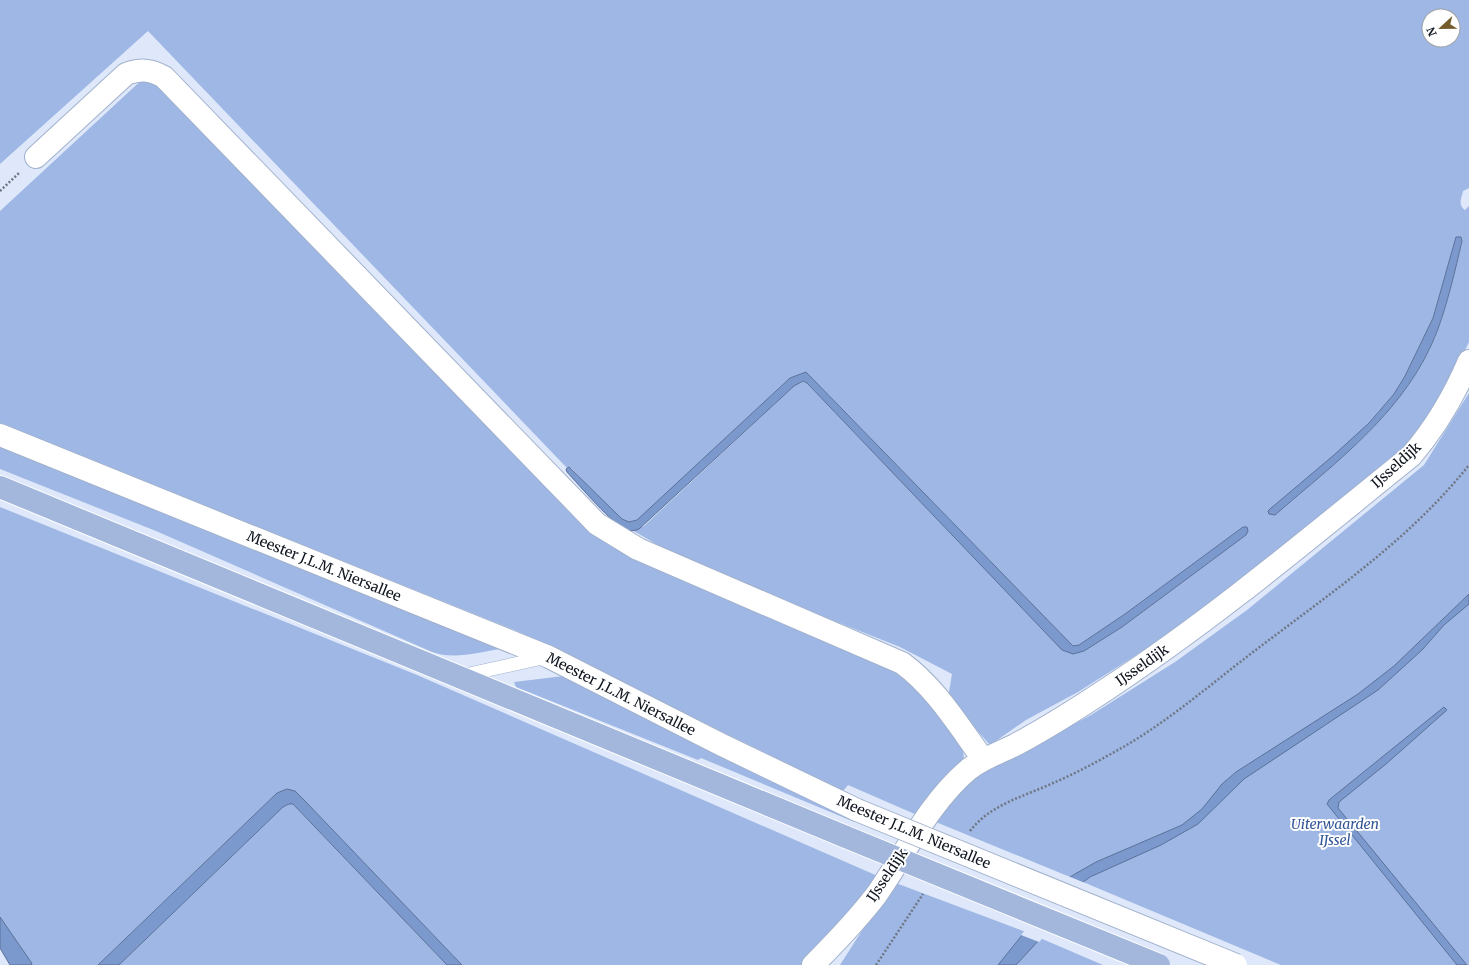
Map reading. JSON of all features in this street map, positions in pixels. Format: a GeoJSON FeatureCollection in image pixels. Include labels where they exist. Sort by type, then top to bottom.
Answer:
{"type":"FeatureCollection","features":[{"type":"Feature","properties":{"kind":"main road","name":"Meester J.L.M. Niersallee"},"geometry":{"type":"LineString","coordinates":[[0,487],[1159,965]]}},
{"type":"Feature","properties":{"kind":"street"},"geometry":{"type":"LineString","coordinates":[[36,157],[126,74],[143,70],[151,71],[164,77],[597,524],[638,549],[902,663],[918,674],[929,687],[983,759]]}},
{"type":"Feature","properties":{"kind":"street","name":"IJsseldijk"},"geometry":{"type":"LineString","coordinates":[[812,965],[849,928],[876,894],[924,819],[940,798],[970,769],[983,759],[1022,741],[1109,688],[1168,648],[1258,580],[1411,456],[1431,432],[1459,384],[1469,361]]}},
{"type":"Feature","properties":{"kind":"street","name":"Meester J.L.M. Niersallee"},"geometry":{"type":"LineString","coordinates":[[0,435],[548,657],[720,744],[857,810],[1236,965]]}},
{"type":"Feature","properties":{"kind":"lane"},"geometry":{"type":"LineString","coordinates":[[460,676],[548,657]]}},
{"type":"Feature","properties":{"kind":"path"},"geometry":{"type":"LineString","coordinates":[[968,834],[977,822],[1005,802],[1054,783],[1119,749],[1174,712],[1388,549],[1452,486],[1469,466]]}},
{"type":"Feature","properties":{"kind":"path"},"geometry":{"type":"LineString","coordinates":[[876,965],[927,889]]}},
{"type":"Feature","properties":{"kind":"green space"},"geometry":{"type":"Polygon","coordinates":[[[0,0],[1469,0],[1469,188],[1463,191],[1461,206],[1465,210],[1469,206],[1469,342],[1454,373],[1430,413],[1405,446],[1231,589],[1160,640],[1078,692],[1026,720],[990,745],[948,698],[952,674],[900,647],[832,620],[665,549],[632,530],[644,526],[794,386],[803,381],[807,383],[1062,649],[1097,643],[1122,627],[1246,535],[1243,527],[1125,614],[1079,645],[1073,646],[806,372],[790,378],[644,515],[634,521],[627,522],[615,514],[571,468],[567,468],[148,31],[0,164],[0,0]],[[1455,240],[1433,318],[1405,376],[1394,394],[1369,423],[1275,515],[1346,454],[1390,409],[1409,385],[1425,359],[1438,330],[1462,242],[1455,240]]]}},
{"type":"Feature","properties":{"kind":"green space"},"geometry":{"type":"Polygon","coordinates":[[[146,76],[163,86],[582,518],[864,651],[914,681],[963,747],[964,762],[917,815],[848,785],[843,791],[517,631],[0,423],[0,211],[146,76]]]}},
{"type":"Feature","properties":{"kind":"green space","name":"Uiterwaarden IJssel"},"geometry":{"type":"Polygon","coordinates":[[[1469,393],[1469,965],[1281,965],[1083,882],[1086,880],[1074,874],[1070,877],[931,820],[976,772],[1040,742],[1091,715],[1175,662],[1247,610],[1424,465],[1469,393]]]}},
{"type":"Feature","properties":{"kind":"green space"},"geometry":{"type":"Polygon","coordinates":[[[0,442],[501,649],[458,655],[432,652],[156,531],[0,469],[0,442]]]}},
{"type":"Feature","properties":{"kind":"green space"},"geometry":{"type":"Polygon","coordinates":[[[0,507],[417,675],[880,877],[805,965],[462,965],[306,802],[287,789],[277,793],[98,965],[32,965],[0,917],[0,507]]]}},
{"type":"Feature","properties":{"kind":"green space"},"geometry":{"type":"Polygon","coordinates":[[[564,676],[854,817],[852,821],[701,758],[698,760],[516,687],[514,682],[564,676]]]}},
{"type":"Feature","properties":{"kind":"green space"},"geometry":{"type":"Polygon","coordinates":[[[293,804],[447,965],[119,965],[283,807],[293,804]]]}},
{"type":"Feature","properties":{"kind":"green space"},"geometry":{"type":"Polygon","coordinates":[[[893,882],[1026,932],[1103,965],[840,965],[893,882]]]}},
{"type":"Feature","properties":{"kind":"shaded area"},"geometry":{"type":"Polygon","coordinates":[[[1456,237],[1461,237],[1462,241],[1442,318],[1425,358],[1409,385],[1390,409],[1346,454],[1275,515],[1269,514],[1268,511],[1270,509],[1334,455],[1369,423],[1394,394],[1405,376],[1433,318],[1456,237]]]}},
{"type":"Feature","properties":{"kind":"shaded area"},"geometry":{"type":"Polygon","coordinates":[[[806,372],[1073,646],[1079,645],[1125,614],[1243,527],[1247,527],[1248,531],[1246,535],[1122,627],[1084,651],[1073,654],[1062,650],[807,383],[803,381],[794,386],[638,530],[627,530],[621,527],[596,504],[567,472],[566,469],[569,467],[622,519],[629,522],[637,520],[790,378],[806,372]]]}},
{"type":"Feature","properties":{"kind":"shaded area"},"geometry":{"type":"Polygon","coordinates":[[[1469,594],[1469,604],[1444,625],[1422,650],[1378,690],[1244,779],[1198,824],[1161,845],[1090,877],[1078,886],[1040,939],[1016,965],[998,965],[1068,878],[1096,862],[1182,825],[1202,809],[1222,784],[1236,772],[1358,694],[1394,666],[1469,594]]]}},
{"type":"Feature","properties":{"kind":"shaded area"},"geometry":{"type":"Polygon","coordinates":[[[1444,707],[1447,710],[1386,764],[1339,802],[1338,808],[1467,965],[1457,965],[1327,804],[1329,800],[1444,707]]]}},
{"type":"Feature","properties":{"kind":"shaded area"},"geometry":{"type":"Polygon","coordinates":[[[287,789],[295,791],[306,802],[462,965],[447,965],[293,804],[289,804],[283,807],[119,965],[98,965],[277,793],[287,789]]]}},
{"type":"Feature","properties":{"kind":"shaded area"},"geometry":{"type":"Polygon","coordinates":[[[0,917],[32,965],[10,965],[0,948],[0,917]]]}},
{"type":"Feature","properties":{"kind":"pier"},"geometry":{"type":"Polygon","coordinates":[[[1068,876],[1085,883],[1079,887],[1041,940],[1039,942],[1021,935],[1068,876]]]}}]}
